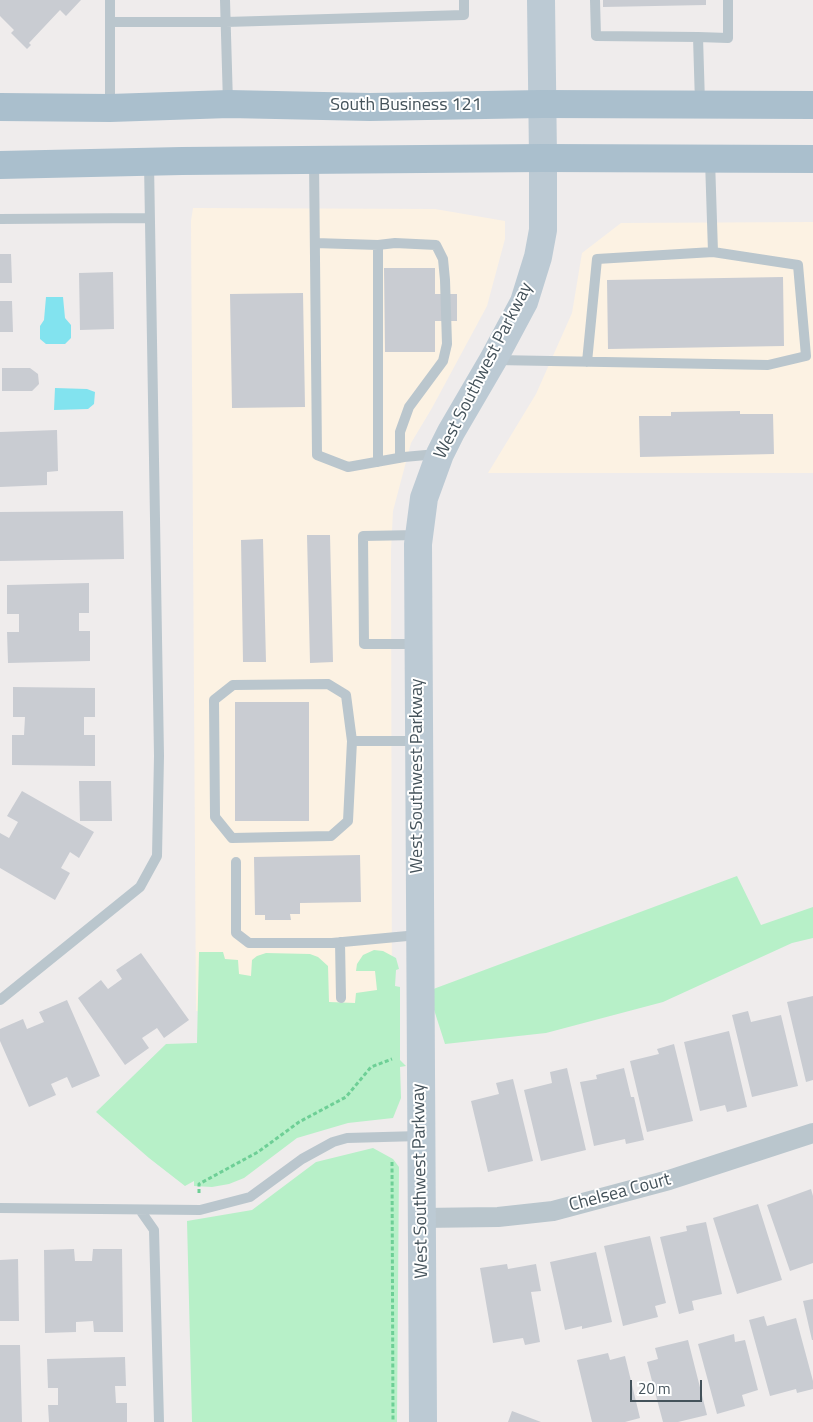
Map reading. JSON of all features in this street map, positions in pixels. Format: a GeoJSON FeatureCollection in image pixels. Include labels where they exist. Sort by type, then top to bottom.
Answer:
{"type":"FeatureCollection","features":[{"type":"Feature","properties":{"kind":"main road","name":"South Business 121"},"geometry":{"type":"LineString","coordinates":[[0,107],[110,108],[228,104],[370,107],[542,104],[813,105]]}},
{"type":"Feature","properties":{"kind":"main road"},"geometry":{"type":"LineString","coordinates":[[0,165],[544,158],[813,159]]}},
{"type":"Feature","properties":{"kind":"street","name":"West Southwest Parkway"},"geometry":{"type":"LineString","coordinates":[[423,1422],[417,644],[418,535],[424,498],[440,454],[450,432],[493,360],[524,302],[538,257],[543,230],[544,158],[541,0]]}},
{"type":"Feature","properties":{"kind":"street","name":"Chelsea Court"},"geometry":{"type":"LineString","coordinates":[[421,1218],[498,1217],[553,1211],[669,1180],[813,1133]]}},
{"type":"Feature","properties":{"kind":"lane"},"geometry":{"type":"LineString","coordinates":[[110,0],[110,108]]}},
{"type":"Feature","properties":{"kind":"lane"},"geometry":{"type":"LineString","coordinates":[[226,0],[228,104]]}},
{"type":"Feature","properties":{"kind":"lane"},"geometry":{"type":"LineString","coordinates":[[110,22],[226,22],[464,15],[464,0]]}},
{"type":"Feature","properties":{"kind":"lane"},"geometry":{"type":"LineString","coordinates":[[595,0],[596,36],[728,38],[728,0]]}},
{"type":"Feature","properties":{"kind":"lane"},"geometry":{"type":"LineString","coordinates":[[698,37],[700,105]]}},
{"type":"Feature","properties":{"kind":"lane"},"geometry":{"type":"LineString","coordinates":[[710,159],[713,252]]}},
{"type":"Feature","properties":{"kind":"lane"},"geometry":{"type":"LineString","coordinates":[[314,160],[318,455],[348,467],[400,458],[440,454]]}},
{"type":"Feature","properties":{"kind":"lane"},"geometry":{"type":"LineString","coordinates":[[0,1000],[140,887],[157,856],[159,756],[149,162]]}},
{"type":"Feature","properties":{"kind":"lane"},"geometry":{"type":"LineString","coordinates":[[0,219],[150,218]]}},
{"type":"Feature","properties":{"kind":"lane"},"geometry":{"type":"LineString","coordinates":[[314,243],[436,245],[443,259],[446,280],[447,344],[443,361],[409,407],[400,432],[400,458]]}},
{"type":"Feature","properties":{"kind":"lane"},"geometry":{"type":"LineString","coordinates":[[378,245],[378,462]]}},
{"type":"Feature","properties":{"kind":"lane"},"geometry":{"type":"LineString","coordinates":[[493,360],[587,362],[768,365],[806,356],[798,265],[713,252],[597,259],[587,362]]}},
{"type":"Feature","properties":{"kind":"lane"},"geometry":{"type":"LineString","coordinates":[[417,644],[364,644],[364,536],[418,535]]}},
{"type":"Feature","properties":{"kind":"lane"},"geometry":{"type":"LineString","coordinates":[[328,684],[346,695],[352,741],[348,821],[331,836],[232,838],[215,817],[214,700],[233,686],[328,684]]}},
{"type":"Feature","properties":{"kind":"lane"},"geometry":{"type":"LineString","coordinates":[[352,741],[418,741]]}},
{"type":"Feature","properties":{"kind":"lane"},"geometry":{"type":"LineString","coordinates":[[236,862],[236,933],[249,943],[340,942],[419,935]]}},
{"type":"Feature","properties":{"kind":"lane"},"geometry":{"type":"LineString","coordinates":[[340,942],[341,998]]}},
{"type":"Feature","properties":{"kind":"lane"},"geometry":{"type":"LineString","coordinates":[[0,1208],[200,1210],[250,1197],[302,1159],[334,1142],[347,1138],[420,1136]]}},
{"type":"Feature","properties":{"kind":"lane"},"geometry":{"type":"LineString","coordinates":[[140,1210],[154,1230],[159,1422]]}},
{"type":"Feature","properties":{"kind":"path"},"geometry":{"type":"LineString","coordinates":[[199,1184],[258,1152],[298,1122],[346,1097],[371,1067],[392,1059]]}},
{"type":"Feature","properties":{"kind":"path"},"geometry":{"type":"LineString","coordinates":[[392,1162],[393,1422]]}},
{"type":"Feature","properties":{"kind":"shaded area"},"geometry":{"type":"Polygon","coordinates":[[[193,208],[435,209],[505,221],[505,239],[487,306],[411,443],[393,511],[391,550],[392,1007],[196,1011],[191,221],[193,208]]]}},
{"type":"Feature","properties":{"kind":"shaded area"},"geometry":{"type":"Polygon","coordinates":[[[813,222],[813,473],[488,473],[536,394],[572,313],[582,253],[621,223],[813,222]]]}},
{"type":"Feature","properties":{"kind":"green space"},"geometry":{"type":"Polygon","coordinates":[[[737,876],[761,925],[813,907],[813,938],[792,943],[663,1002],[546,1033],[445,1044],[428,991],[737,876]]]}},
{"type":"Feature","properties":{"kind":"green space"},"geometry":{"type":"Polygon","coordinates":[[[374,950],[383,951],[396,958],[399,969],[396,970],[395,986],[400,987],[400,1060],[406,1066],[400,1067],[401,1098],[393,1118],[348,1123],[297,1138],[244,1178],[229,1184],[212,1187],[194,1186],[194,1181],[185,1186],[96,1112],[166,1044],[197,1043],[199,952],[223,952],[225,959],[238,960],[239,974],[251,976],[252,960],[257,956],[266,953],[310,954],[318,957],[328,966],[329,1002],[355,1003],[356,993],[377,990],[375,971],[356,971],[357,964],[363,955],[374,950]]]}},
{"type":"Feature","properties":{"kind":"green space"},"geometry":{"type":"Polygon","coordinates":[[[373,1148],[393,1159],[399,1167],[397,1422],[192,1422],[187,1221],[252,1210],[316,1162],[373,1148]]]}},
{"type":"Feature","properties":{"kind":"water"},"geometry":{"type":"Polygon","coordinates":[[[46,297],[63,297],[65,318],[71,325],[71,338],[65,344],[46,344],[40,339],[40,326],[44,320],[46,297]]]}},
{"type":"Feature","properties":{"kind":"water"},"geometry":{"type":"Polygon","coordinates":[[[55,388],[87,389],[95,392],[94,404],[88,409],[54,410],[55,388]]]}},
{"type":"Feature","properties":{"kind":"building"},"geometry":{"type":"Polygon","coordinates":[[[0,0],[81,0],[66,16],[60,10],[29,43],[31,45],[27,49],[11,33],[14,30],[0,16],[0,0]]]}},
{"type":"Feature","properties":{"kind":"building"},"geometry":{"type":"Polygon","coordinates":[[[603,0],[706,0],[706,5],[603,7],[603,0]]]}},
{"type":"Feature","properties":{"kind":"building"},"geometry":{"type":"Polygon","coordinates":[[[0,254],[11,254],[12,283],[0,283],[0,254]]]}},
{"type":"Feature","properties":{"kind":"building"},"geometry":{"type":"Polygon","coordinates":[[[384,268],[435,268],[435,294],[457,294],[457,321],[435,321],[435,352],[385,352],[384,268]]]}},
{"type":"Feature","properties":{"kind":"building"},"geometry":{"type":"Polygon","coordinates":[[[113,272],[114,329],[80,330],[79,273],[113,272]]]}},
{"type":"Feature","properties":{"kind":"building"},"geometry":{"type":"Polygon","coordinates":[[[783,277],[784,346],[608,349],[607,280],[783,277]]]}},
{"type":"Feature","properties":{"kind":"building"},"geometry":{"type":"Polygon","coordinates":[[[303,293],[305,407],[232,408],[230,294],[303,293]]]}},
{"type":"Feature","properties":{"kind":"building"},"geometry":{"type":"Polygon","coordinates":[[[0,301],[12,301],[13,332],[0,332],[0,301]]]}},
{"type":"Feature","properties":{"kind":"building"},"geometry":{"type":"Polygon","coordinates":[[[2,368],[30,368],[38,374],[39,384],[32,391],[2,391],[2,368]]]}},
{"type":"Feature","properties":{"kind":"building"},"geometry":{"type":"Polygon","coordinates":[[[740,411],[740,414],[773,414],[774,454],[640,457],[639,416],[671,416],[671,412],[740,411]]]}},
{"type":"Feature","properties":{"kind":"building"},"geometry":{"type":"Polygon","coordinates":[[[57,430],[58,471],[47,472],[47,485],[0,487],[0,432],[57,430]]]}},
{"type":"Feature","properties":{"kind":"building"},"geometry":{"type":"Polygon","coordinates":[[[123,511],[124,559],[0,561],[0,512],[123,511]]]}},
{"type":"Feature","properties":{"kind":"building"},"geometry":{"type":"Polygon","coordinates":[[[307,535],[330,535],[333,662],[310,663],[307,535]]]}},
{"type":"Feature","properties":{"kind":"building"},"geometry":{"type":"Polygon","coordinates":[[[263,539],[266,662],[243,662],[241,540],[263,539]]]}},
{"type":"Feature","properties":{"kind":"building"},"geometry":{"type":"Polygon","coordinates":[[[89,583],[89,613],[79,613],[79,631],[90,631],[90,661],[8,663],[7,632],[19,632],[19,614],[7,614],[7,585],[89,583]]]}},
{"type":"Feature","properties":{"kind":"building"},"geometry":{"type":"Polygon","coordinates":[[[13,687],[95,688],[95,717],[84,717],[84,735],[95,735],[95,766],[12,765],[12,735],[24,735],[25,717],[13,717],[13,687]]]}},
{"type":"Feature","properties":{"kind":"building"},"geometry":{"type":"Polygon","coordinates":[[[235,702],[309,702],[309,821],[235,821],[235,702]]]}},
{"type":"Feature","properties":{"kind":"building"},"geometry":{"type":"Polygon","coordinates":[[[79,781],[111,781],[112,821],[80,821],[79,781]]]}},
{"type":"Feature","properties":{"kind":"building"},"geometry":{"type":"Polygon","coordinates":[[[22,791],[94,832],[79,858],[70,852],[61,868],[70,873],[55,900],[0,868],[0,833],[9,838],[18,822],[7,816],[22,791]]]}},
{"type":"Feature","properties":{"kind":"building"},"geometry":{"type":"Polygon","coordinates":[[[360,855],[361,902],[300,903],[300,914],[290,914],[291,920],[265,920],[265,915],[255,915],[254,857],[360,855]]]}},
{"type":"Feature","properties":{"kind":"building"},"geometry":{"type":"Polygon","coordinates":[[[141,953],[189,1020],[164,1038],[157,1028],[142,1038],[149,1048],[125,1065],[78,998],[101,980],[108,989],[122,979],[116,970],[141,953]]]}},
{"type":"Feature","properties":{"kind":"building"},"geometry":{"type":"Polygon","coordinates":[[[813,996],[813,1080],[806,1082],[787,1002],[813,996]]]}},
{"type":"Feature","properties":{"kind":"building"},"geometry":{"type":"Polygon","coordinates":[[[67,1000],[100,1076],[72,1088],[67,1077],[51,1084],[56,1095],[29,1107],[0,1041],[0,1029],[23,1019],[27,1029],[44,1022],[39,1012],[67,1000]]]}},
{"type":"Feature","properties":{"kind":"building"},"geometry":{"type":"Polygon","coordinates":[[[748,1011],[751,1022],[781,1015],[798,1086],[752,1097],[732,1015],[748,1011]]]}},
{"type":"Feature","properties":{"kind":"building"},"geometry":{"type":"Polygon","coordinates":[[[729,1031],[747,1107],[727,1112],[725,1105],[700,1111],[684,1042],[729,1031]]]}},
{"type":"Feature","properties":{"kind":"building"},"geometry":{"type":"Polygon","coordinates":[[[674,1044],[693,1121],[647,1132],[630,1061],[659,1054],[657,1049],[674,1044]]]}},
{"type":"Feature","properties":{"kind":"building"},"geometry":{"type":"Polygon","coordinates":[[[567,1068],[586,1150],[541,1161],[524,1090],[552,1083],[550,1072],[567,1068]]]}},
{"type":"Feature","properties":{"kind":"building"},"geometry":{"type":"Polygon","coordinates":[[[624,1068],[631,1097],[634,1097],[644,1140],[626,1144],[625,1139],[594,1146],[580,1082],[597,1079],[596,1075],[624,1068]]]}},
{"type":"Feature","properties":{"kind":"building"},"geometry":{"type":"Polygon","coordinates":[[[513,1079],[533,1161],[488,1172],[471,1101],[499,1094],[496,1083],[513,1079]]]}},
{"type":"Feature","properties":{"kind":"building"},"geometry":{"type":"Polygon","coordinates":[[[811,1189],[813,1196],[813,1263],[790,1271],[767,1205],[811,1189]]]}},
{"type":"Feature","properties":{"kind":"building"},"geometry":{"type":"Polygon","coordinates":[[[758,1204],[782,1280],[737,1294],[713,1218],[758,1204]]]}},
{"type":"Feature","properties":{"kind":"building"},"geometry":{"type":"Polygon","coordinates":[[[706,1222],[722,1294],[692,1301],[694,1310],[679,1314],[660,1237],[687,1231],[686,1226],[706,1222]]]}},
{"type":"Feature","properties":{"kind":"building"},"geometry":{"type":"Polygon","coordinates":[[[650,1236],[666,1303],[655,1306],[658,1317],[623,1326],[604,1246],[650,1236]]]}},
{"type":"Feature","properties":{"kind":"building"},"geometry":{"type":"Polygon","coordinates":[[[74,1249],[75,1261],[92,1261],[93,1249],[122,1249],[123,1332],[94,1332],[93,1321],[76,1322],[76,1332],[45,1333],[44,1250],[74,1249]]]}},
{"type":"Feature","properties":{"kind":"building"},"geometry":{"type":"Polygon","coordinates":[[[596,1252],[612,1322],[582,1329],[582,1326],[565,1330],[550,1262],[596,1252]]]}},
{"type":"Feature","properties":{"kind":"building"},"geometry":{"type":"Polygon","coordinates":[[[18,1259],[19,1321],[0,1321],[0,1260],[18,1259]]]}},
{"type":"Feature","properties":{"kind":"building"},"geometry":{"type":"Polygon","coordinates":[[[507,1264],[508,1269],[536,1264],[541,1291],[531,1292],[540,1342],[525,1345],[523,1338],[493,1343],[480,1268],[507,1264]]]}},
{"type":"Feature","properties":{"kind":"building"},"geometry":{"type":"Polygon","coordinates":[[[813,1299],[813,1340],[812,1340],[803,1301],[813,1299]]]}},
{"type":"Feature","properties":{"kind":"building"},"geometry":{"type":"Polygon","coordinates":[[[764,1316],[767,1326],[796,1318],[813,1381],[813,1389],[797,1393],[796,1389],[770,1396],[749,1320],[764,1316]]]}},
{"type":"Feature","properties":{"kind":"building"},"geometry":{"type":"Polygon","coordinates":[[[734,1334],[735,1342],[745,1340],[758,1390],[742,1395],[745,1406],[717,1414],[698,1344],[734,1334]]]}},
{"type":"Feature","properties":{"kind":"building"},"geometry":{"type":"Polygon","coordinates":[[[688,1340],[707,1415],[678,1422],[663,1422],[647,1362],[658,1359],[655,1348],[688,1340]]]}},
{"type":"Feature","properties":{"kind":"building"},"geometry":{"type":"Polygon","coordinates":[[[0,1345],[20,1345],[22,1422],[0,1422],[0,1345]]]}},
{"type":"Feature","properties":{"kind":"building"},"geometry":{"type":"Polygon","coordinates":[[[608,1353],[610,1360],[625,1356],[640,1418],[625,1422],[592,1422],[577,1360],[608,1353]]]}},
{"type":"Feature","properties":{"kind":"building"},"geometry":{"type":"Polygon","coordinates":[[[125,1357],[126,1386],[115,1386],[116,1403],[127,1403],[127,1422],[49,1422],[48,1405],[58,1405],[58,1388],[48,1388],[47,1359],[125,1357]]]}},
{"type":"Feature","properties":{"kind":"building"},"geometry":{"type":"Polygon","coordinates":[[[512,1411],[541,1422],[508,1422],[512,1411]]]}}]}
